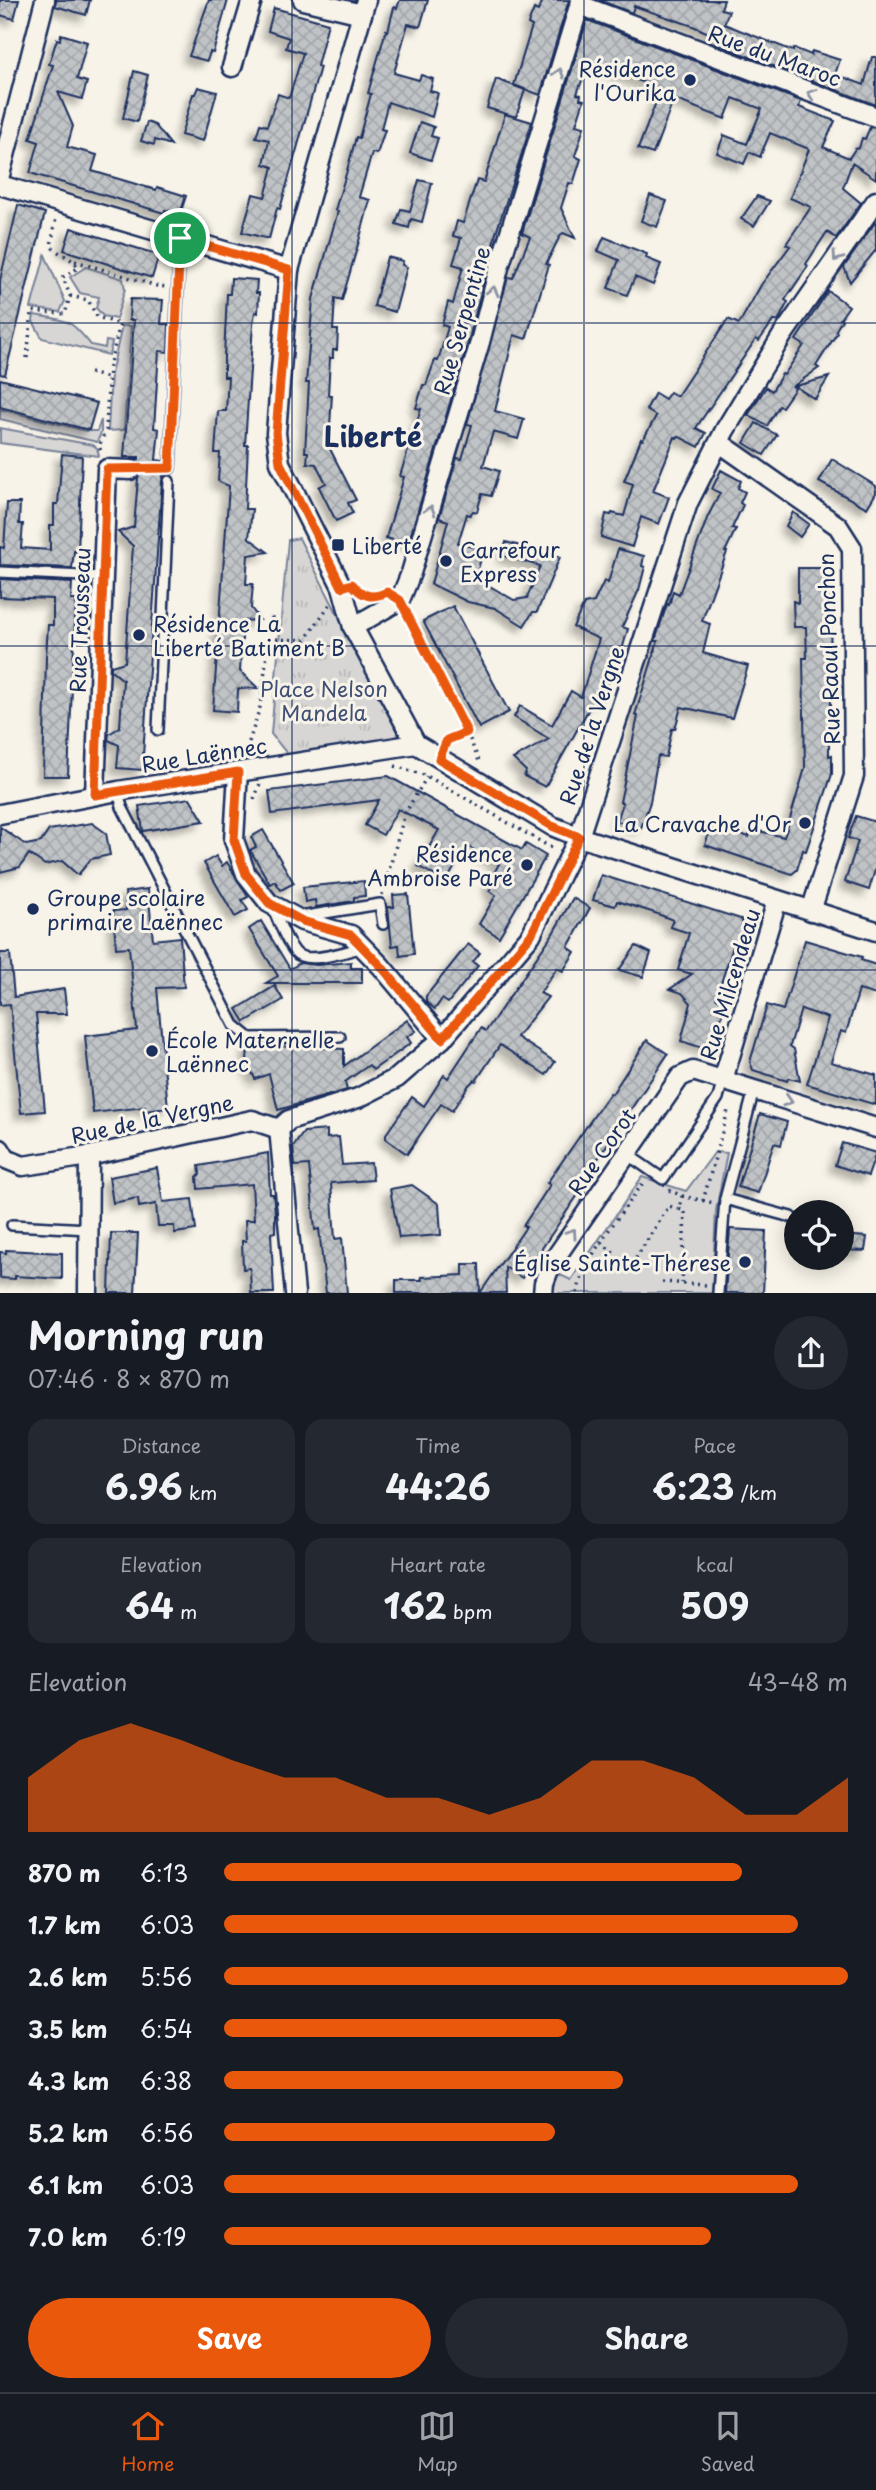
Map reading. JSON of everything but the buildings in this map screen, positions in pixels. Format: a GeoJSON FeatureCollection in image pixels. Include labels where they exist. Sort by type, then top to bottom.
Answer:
{"type":"FeatureCollection","features":[{"type":"Feature","properties":{"kind":"street"},"geometry":{"type":"LineString","coordinates":[[0,175],[45,0]]}},
{"type":"Feature","properties":{"kind":"street"},"geometry":{"type":"LineString","coordinates":[[232,67],[252,0]]}},
{"type":"Feature","properties":{"kind":"street"},"geometry":{"type":"LineString","coordinates":[[303,0],[364,7],[289,270],[276,433],[280,463],[342,587],[354,627],[416,744],[552,826],[579,837],[876,931]]}},
{"type":"Feature","properties":{"kind":"street","name":"Rue du Maroc"},"geometry":{"type":"LineString","coordinates":[[581,3],[876,117]]}},
{"type":"Feature","properties":{"kind":"street","name":"Rue Serpentine"},"geometry":{"type":"LineString","coordinates":[[400,600],[411,573],[480,342],[499,268],[581,3]]}},
{"type":"Feature","properties":{"kind":"street"},"geometry":{"type":"LineString","coordinates":[[0,185],[289,270]]}},
{"type":"Feature","properties":{"kind":"street","name":"Rue de la Vergne"},"geometry":{"type":"LineString","coordinates":[[0,1149],[5,1159],[23,1166],[89,1156],[252,1120],[279,1129],[289,1120],[358,1098],[397,1078],[442,1039],[531,935],[579,837],[688,503],[725,430],[782,336],[876,201]]}},
{"type":"Feature","properties":{"kind":"street","name":"Rue Raoul Ponchon"},"geometry":{"type":"LineString","coordinates":[[720,443],[838,526],[852,548],[854,776],[811,911]]}},
{"type":"Feature","properties":{"kind":"street"},"geometry":{"type":"LineString","coordinates":[[107,469],[130,470]]}},
{"type":"Feature","properties":{"kind":"street","name":"Rue Trousseau"},"geometry":{"type":"LineString","coordinates":[[95,795],[107,469]]}},
{"type":"Feature","properties":{"kind":"street"},"geometry":{"type":"LineString","coordinates":[[354,627],[400,600]]}},
{"type":"Feature","properties":{"kind":"street","name":"Rue Laënnec"},"geometry":{"type":"LineString","coordinates":[[0,814],[118,791],[416,744]]}},
{"type":"Feature","properties":{"kind":"street"},"geometry":{"type":"LineString","coordinates":[[238,772],[234,840],[246,874],[269,903],[295,917],[351,935],[381,966],[442,1039]]}},
{"type":"Feature","properties":{"kind":"street","name":"Rue Milcendeau"},"geometry":{"type":"LineString","coordinates":[[726,1088],[777,900]]}},
{"type":"Feature","properties":{"kind":"street","name":"Rue Corot"},"geometry":{"type":"LineString","coordinates":[[543,1293],[551,1264],[680,1077],[693,1071],[726,1088],[754,1090],[876,1128]]}},
{"type":"Feature","properties":{"kind":"street"},"geometry":{"type":"LineString","coordinates":[[279,1129],[295,1293]]}},
{"type":"Feature","properties":{"kind":"street"},"geometry":{"type":"LineString","coordinates":[[88,1293],[89,1156]]}},
{"type":"Feature","properties":{"kind":"lane"},"geometry":{"type":"LineString","coordinates":[[170,468],[180,238]]}},
{"type":"Feature","properties":{"kind":"lane"},"geometry":{"type":"LineString","coordinates":[[158,730],[169,481]]}},
{"type":"Feature","properties":{"kind":"lane"},"geometry":{"type":"LineString","coordinates":[[0,572],[103,578]]}},
{"type":"Feature","properties":{"kind":"lane"},"geometry":{"type":"LineString","coordinates":[[118,791],[122,807],[234,1025],[250,1038],[340,1037]]}},
{"type":"Feature","properties":{"kind":"lane"},"geometry":{"type":"LineString","coordinates":[[269,903],[295,953],[304,958],[327,956],[363,947]]}},
{"type":"Feature","properties":{"kind":"lane"},"geometry":{"type":"LineString","coordinates":[[295,917],[380,904],[383,925]]}},
{"type":"Feature","properties":{"kind":"lane"},"geometry":{"type":"LineString","coordinates":[[626,1154],[662,1183],[726,1088]]}},
{"type":"Feature","properties":{"kind":"lane"},"geometry":{"type":"LineString","coordinates":[[718,1289],[725,1202],[754,1090]]}},
{"type":"Feature","properties":{"kind":"lane"},"geometry":{"type":"LineString","coordinates":[[725,1202],[784,1215]]}},
{"type":"Feature","properties":{"kind":"lane"},"geometry":{"type":"LineString","coordinates":[[12,1225],[89,1228]]}},
{"type":"Feature","properties":{"kind":"path"},"geometry":{"type":"LineString","coordinates":[[59,203],[51,246],[58,253],[75,261],[157,286],[178,287]]}},
{"type":"Feature","properties":{"kind":"path"},"geometry":{"type":"LineString","coordinates":[[27,358],[33,311],[65,314],[70,296],[63,277],[78,268],[75,261]]}},
{"type":"Feature","properties":{"kind":"path"},"geometry":{"type":"LineString","coordinates":[[70,296],[88,300],[97,317],[120,324],[108,378],[106,430],[99,446],[107,469]]}},
{"type":"Feature","properties":{"kind":"path"},"geometry":{"type":"LineString","coordinates":[[90,373],[108,378]]}},
{"type":"Feature","properties":{"kind":"path"},"geometry":{"type":"LineString","coordinates":[[269,639],[305,640],[342,587]]}},
{"type":"Feature","properties":{"kind":"path"},"geometry":{"type":"LineString","coordinates":[[400,600],[479,760],[490,768]]}},
{"type":"Feature","properties":{"kind":"path"},"geometry":{"type":"LineString","coordinates":[[249,741],[260,707],[272,617]]}},
{"type":"Feature","properties":{"kind":"path"},"geometry":{"type":"LineString","coordinates":[[380,904],[405,813],[439,759],[447,740],[467,732]]}},
{"type":"Feature","properties":{"kind":"path"},"geometry":{"type":"LineString","coordinates":[[384,767],[398,766],[427,776],[568,859]]}},
{"type":"Feature","properties":{"kind":"path"},"geometry":{"type":"LineString","coordinates":[[237,801],[253,802],[262,781]]}},
{"type":"Feature","properties":{"kind":"path"},"geometry":{"type":"LineString","coordinates":[[703,1201],[726,1088]]}},
{"type":"Feature","properties":{"kind":"path"},"geometry":{"type":"LineString","coordinates":[[578,1293],[581,1277],[601,1243],[643,1183],[662,1183],[682,1196],[725,1202]]}},
{"type":"Feature","properties":{"kind":"path"},"geometry":{"type":"LineString","coordinates":[[679,1209],[682,1196]]}},
{"type":"Feature","properties":{"kind":"path"},"geometry":{"type":"LineString","coordinates":[[632,1264],[669,1206],[685,1211],[682,1283]]}},
{"type":"Feature","properties":{"kind":"path"},"geometry":{"type":"LineString","coordinates":[[601,1243],[615,1253]]}},
{"type":"Feature","properties":{"kind":"path"},"geometry":{"type":"LineString","coordinates":[[662,1282],[718,1289]]}},
{"type":"Feature","properties":{"kind":"green space"},"geometry":{"type":"Polygon","coordinates":[[[45,255],[65,301],[60,312],[31,308],[45,255]]]}},
{"type":"Feature","properties":{"kind":"green space"},"geometry":{"type":"Polygon","coordinates":[[[86,267],[123,279],[125,289],[116,319],[103,316],[96,308],[99,297],[80,293],[70,277],[86,267]]]}},
{"type":"Feature","properties":{"kind":"green space"},"geometry":{"type":"Polygon","coordinates":[[[34,315],[55,318],[73,325],[91,345],[105,348],[106,341],[112,342],[109,355],[42,338],[33,321],[34,315]]]}},
{"type":"Feature","properties":{"kind":"green space"},"geometry":{"type":"Polygon","coordinates":[[[122,326],[131,326],[124,430],[108,431],[111,374],[122,326]]]}},
{"type":"Feature","properties":{"kind":"green space"},"geometry":{"type":"Polygon","coordinates":[[[0,409],[86,431],[97,431],[101,420],[101,433],[97,442],[0,419],[0,409]]]}},
{"type":"Feature","properties":{"kind":"green space"},"geometry":{"type":"Polygon","coordinates":[[[0,428],[93,445],[99,456],[0,443],[0,428]]]}},
{"type":"Feature","properties":{"kind":"green space","name":"Place Nelson Mandela"},"geometry":{"type":"Polygon","coordinates":[[[299,538],[399,735],[389,744],[288,755],[271,734],[288,540],[299,538]]]}},
{"type":"Feature","properties":{"kind":"green space"},"geometry":{"type":"Polygon","coordinates":[[[715,1152],[727,1153],[716,1210],[712,1293],[553,1293],[556,1273],[571,1280],[642,1177],[686,1191],[715,1152]]]}},
{"type":"Feature","properties":{"kind":"place","name":"Résidence l'Ourika"},"geometry":{"type":"Point","coordinates":[690,80]}},
{"type":"Feature","properties":{"kind":"place","name":"Liberté"},"geometry":{"type":"Point","coordinates":[338,545]}},
{"type":"Feature","properties":{"kind":"place","name":"Carrefour Express"},"geometry":{"type":"Point","coordinates":[446,561]}},
{"type":"Feature","properties":{"kind":"place","name":"Résidence La Liberté Batiment B"},"geometry":{"type":"Point","coordinates":[139,635]}},
{"type":"Feature","properties":{"kind":"place","name":"La Cravache d'Or"},"geometry":{"type":"Point","coordinates":[805,823]}},
{"type":"Feature","properties":{"kind":"place","name":"Résidence Ambroise Paré"},"geometry":{"type":"Point","coordinates":[527,865]}},
{"type":"Feature","properties":{"kind":"place","name":"Groupe scolaire primaire Laënnec"},"geometry":{"type":"Point","coordinates":[33,909]}},
{"type":"Feature","properties":{"kind":"place","name":"École Maternelle Laënnec"},"geometry":{"type":"Point","coordinates":[152,1051]}},
{"type":"Feature","properties":{"kind":"place","name":"Église Sainte-Thérese"},"geometry":{"type":"Point","coordinates":[745,1262]}},
{"type":"Feature","properties":{"kind":"district","name":"Liberté"},"geometry":{"type":"Point","coordinates":[373,435]}},
{"type":"Feature","properties":{"kind":"route"},"geometry":{"type":"LineString","coordinates":[[180,238],[289,270],[276,433],[280,463],[302,512],[342,587],[352,584],[361,594],[375,597],[387,592],[400,600],[467,732],[447,740],[439,759],[552,826],[579,837],[531,935],[442,1039],[381,966],[351,935],[302,921],[269,903],[246,874],[234,840],[238,772],[95,795],[107,469],[170,468],[180,238]]}}]}
